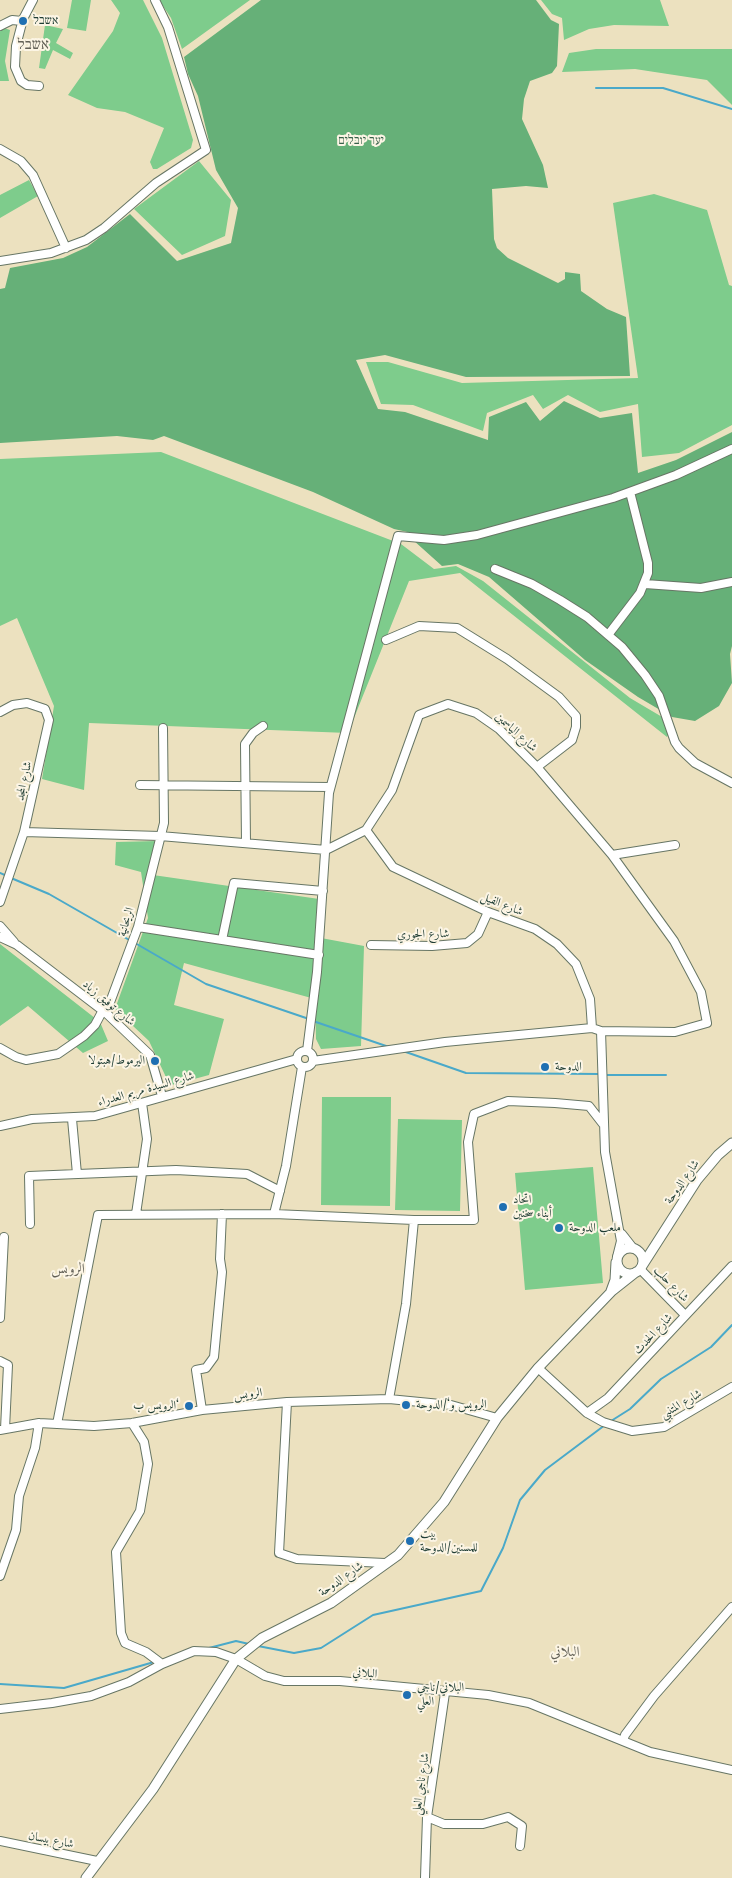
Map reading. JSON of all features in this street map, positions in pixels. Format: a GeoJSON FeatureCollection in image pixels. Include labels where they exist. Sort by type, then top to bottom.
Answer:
{"type":"FeatureCollection","features":[{"type":"Feature","properties":{"kind":"street"},"geometry":{"type":"LineString","coordinates":[[33,0],[22,22],[16,46],[16,73],[18,78],[28,85],[39,86]]}},
{"type":"Feature","properties":{"kind":"street"},"geometry":{"type":"LineString","coordinates":[[0,261],[34,257],[86,240],[104,228],[156,183],[206,150],[168,27],[155,0]]}},
{"type":"Feature","properties":{"kind":"street"},"geometry":{"type":"LineString","coordinates":[[0,26],[9,21],[22,22]]}},
{"type":"Feature","properties":{"kind":"street"},"geometry":{"type":"LineString","coordinates":[[0,149],[21,161],[33,175],[66,248]]}},
{"type":"Feature","properties":{"kind":"street"},"geometry":{"type":"LineString","coordinates":[[307,1052],[318,955],[326,850],[325,832],[330,788],[398,536],[430,540],[459,539],[572,510],[676,476],[732,450]]}},
{"type":"Feature","properties":{"kind":"street"},"geometry":{"type":"LineString","coordinates":[[608,635],[640,594],[648,573],[648,563],[630,492]]}},
{"type":"Feature","properties":{"kind":"street"},"geometry":{"type":"LineString","coordinates":[[495,570],[532,584],[560,600],[587,617],[608,635],[645,675],[659,696],[675,742],[679,748],[695,763],[732,783]]}},
{"type":"Feature","properties":{"kind":"street"},"geometry":{"type":"LineString","coordinates":[[645,584],[701,588],[732,582]]}},
{"type":"Feature","properties":{"kind":"street"},"geometry":{"type":"LineString","coordinates":[[386,640],[419,626],[457,628],[507,658],[559,697],[576,716],[576,727],[572,740],[537,767]]}},
{"type":"Feature","properties":{"kind":"street","name":"شارع المجد"},"geometry":{"type":"LineString","coordinates":[[0,712],[14,705],[28,703],[45,709],[49,720],[24,832],[0,902]]}},
{"type":"Feature","properties":{"kind":"street","name":"شارع الياسمين"},"geometry":{"type":"LineString","coordinates":[[366,830],[392,790],[419,715],[448,704],[476,713],[499,729],[537,767],[612,855],[674,941],[701,992],[707,1023],[675,1032],[601,1031]]}},
{"type":"Feature","properties":{"kind":"street"},"geometry":{"type":"LineString","coordinates":[[246,843],[245,744],[253,733],[263,726]]}},
{"type":"Feature","properties":{"kind":"street","name":"الريحانية"},"geometry":{"type":"LineString","coordinates":[[0,1048],[10,1055],[26,1060],[58,1054],[84,1036],[105,1011],[138,926],[164,823],[163,728]]}},
{"type":"Feature","properties":{"kind":"street"},"geometry":{"type":"LineString","coordinates":[[140,785],[330,788]]}},
{"type":"Feature","properties":{"kind":"street"},"geometry":{"type":"LineString","coordinates":[[24,832],[160,836],[326,850],[366,830]]}},
{"type":"Feature","properties":{"kind":"street","name":"شارع الفيل"},"geometry":{"type":"LineString","coordinates":[[366,830],[393,867],[488,912],[535,929],[557,944],[576,964],[590,999],[592,1028]]}},
{"type":"Feature","properties":{"kind":"street"},"geometry":{"type":"LineString","coordinates":[[612,855],[676,845]]}},
{"type":"Feature","properties":{"kind":"street"},"geometry":{"type":"LineString","coordinates":[[222,940],[234,883],[322,891]]}},
{"type":"Feature","properties":{"kind":"street","name":"شارع الجوري"},"geometry":{"type":"LineString","coordinates":[[371,945],[432,946],[467,943],[478,934],[488,912]]}},
{"type":"Feature","properties":{"kind":"street"},"geometry":{"type":"LineString","coordinates":[[0,926],[17,946]]}},
{"type":"Feature","properties":{"kind":"street"},"geometry":{"type":"LineString","coordinates":[[138,926],[318,955]]}},
{"type":"Feature","properties":{"kind":"street"},"geometry":{"type":"LineString","coordinates":[[0,936],[17,946]]}},
{"type":"Feature","properties":{"kind":"street","name":"شارع توفيق زياد"},"geometry":{"type":"LineString","coordinates":[[17,946],[105,1011],[150,1055],[162,1096]]}},
{"type":"Feature","properties":{"kind":"street"},"geometry":{"type":"LineString","coordinates":[[313,1061],[445,1042],[592,1028],[601,1031],[603,1124],[607,1168],[621,1240],[615,1280],[610,1294]]}},
{"type":"Feature","properties":{"kind":"street"},"geometry":{"type":"LineString","coordinates":[[274,1214],[286,1166],[302,1067],[296,1059],[300,1053],[307,1052],[312,1055],[313,1061],[310,1066],[302,1067]]}},
{"type":"Feature","properties":{"kind":"street","name":"شارع السيدة مريم العدراء"},"geometry":{"type":"LineString","coordinates":[[0,1126],[32,1119],[72,1119],[95,1116],[296,1059]]}},
{"type":"Feature","properties":{"kind":"street"},"geometry":{"type":"LineString","coordinates":[[57,1424],[98,1215],[274,1214],[414,1220],[474,1220],[468,1142],[474,1114],[508,1101],[555,1103],[589,1106],[603,1124]]}},
{"type":"Feature","properties":{"kind":"street"},"geometry":{"type":"LineString","coordinates":[[136,1214],[147,1139],[142,1103]]}},
{"type":"Feature","properties":{"kind":"street"},"geometry":{"type":"LineString","coordinates":[[72,1119],[77,1174]]}},
{"type":"Feature","properties":{"kind":"street","name":"شارع الدوحة"},"geometry":{"type":"LineString","coordinates":[[86,1878],[152,1789],[236,1659],[262,1638],[331,1602],[398,1555],[444,1502],[497,1418],[538,1368],[610,1294],[639,1269],[660,1241],[703,1173],[732,1143]]}},
{"type":"Feature","properties":{"kind":"street"},"geometry":{"type":"LineString","coordinates":[[30,1224],[29,1176],[142,1173],[176,1170],[247,1174],[280,1191]]}},
{"type":"Feature","properties":{"kind":"street"},"geometry":{"type":"LineString","coordinates":[[202,1410],[196,1370],[206,1368],[214,1357],[222,1272],[220,1258],[222,1214]]}},
{"type":"Feature","properties":{"kind":"street"},"geometry":{"type":"LineString","coordinates":[[389,1399],[406,1304],[414,1220]]}},
{"type":"Feature","properties":{"kind":"street"},"geometry":{"type":"LineString","coordinates":[[617,1259],[623,1273],[639,1269],[643,1259],[620,1230]]}},
{"type":"Feature","properties":{"kind":"street"},"geometry":{"type":"LineString","coordinates":[[0,1318],[4,1237]]}},
{"type":"Feature","properties":{"kind":"street"},"geometry":{"type":"LineString","coordinates":[[617,1259],[622,1250],[636,1250],[660,1241]]}},
{"type":"Feature","properties":{"kind":"street","name":"شارع الحدث"},"geometry":{"type":"LineString","coordinates":[[587,1413],[608,1398],[732,1266]]}},
{"type":"Feature","properties":{"kind":"street","name":"شارع حلب"},"geometry":{"type":"LineString","coordinates":[[639,1269],[685,1315]]}},
{"type":"Feature","properties":{"kind":"street"},"geometry":{"type":"LineString","coordinates":[[0,1361],[8,1365],[3,1430]]}},
{"type":"Feature","properties":{"kind":"street","name":"شارع المتنبي"},"geometry":{"type":"LineString","coordinates":[[538,1368],[587,1413],[603,1422],[632,1431],[664,1427],[732,1387]]}},
{"type":"Feature","properties":{"kind":"street","name":"الرويس"},"geometry":{"type":"LineString","coordinates":[[3,1430],[40,1423],[94,1426],[132,1423],[202,1410],[287,1402],[389,1399],[451,1405],[497,1418]]}},
{"type":"Feature","properties":{"kind":"street"},"geometry":{"type":"LineString","coordinates":[[287,1402],[279,1553],[297,1559],[384,1564]]}},
{"type":"Feature","properties":{"kind":"street"},"geometry":{"type":"LineString","coordinates":[[0,1576],[16,1530],[19,1496],[35,1448],[40,1423]]}},
{"type":"Feature","properties":{"kind":"street"},"geometry":{"type":"LineString","coordinates":[[132,1423],[144,1442],[148,1464],[140,1511],[116,1552],[121,1633],[125,1642],[146,1652],[162,1664]]}},
{"type":"Feature","properties":{"kind":"street"},"geometry":{"type":"LineString","coordinates":[[623,1741],[625,1735],[654,1696],[732,1607]]}},
{"type":"Feature","properties":{"kind":"street","name":"البلاني"},"geometry":{"type":"LineString","coordinates":[[0,1709],[91,1696],[129,1682],[162,1664],[194,1651],[216,1652],[236,1659],[265,1676],[284,1681],[340,1681],[445,1693],[488,1695],[529,1703],[650,1752],[732,1770]]}},
{"type":"Feature","properties":{"kind":"street","name":"شارع ناجي العلي"},"geometry":{"type":"LineString","coordinates":[[425,1878],[427,1817],[445,1693]]}},
{"type":"Feature","properties":{"kind":"street"},"geometry":{"type":"LineString","coordinates":[[427,1817],[444,1824],[484,1824],[508,1818],[522,1826],[520,1846]]}},
{"type":"Feature","properties":{"kind":"street","name":"شارع بيسان"},"geometry":{"type":"LineString","coordinates":[[0,1841],[97,1861]]}},
{"type":"Feature","properties":{"kind":"green space"},"geometry":{"type":"Polygon","coordinates":[[[72,0],[91,0],[86,31],[67,28],[72,0]]]}},
{"type":"Feature","properties":{"kind":"green space"},"geometry":{"type":"Polygon","coordinates":[[[111,0],[143,0],[162,38],[193,140],[191,148],[157,169],[153,169],[150,162],[164,128],[125,112],[97,108],[68,95],[113,31],[120,13],[111,0]]]}},
{"type":"Feature","properties":{"kind":"green space"},"geometry":{"type":"Polygon","coordinates":[[[159,0],[250,0],[182,49],[171,18],[159,0]]]}},
{"type":"Feature","properties":{"kind":"green space","name":"יער יובלים"},"geometry":{"type":"Polygon","coordinates":[[[261,0],[536,0],[551,20],[559,24],[557,66],[552,73],[530,81],[524,99],[522,119],[543,165],[548,188],[526,186],[492,189],[494,239],[497,248],[508,258],[558,283],[565,279],[565,272],[580,274],[581,291],[607,309],[626,317],[630,376],[466,377],[385,355],[356,360],[378,409],[405,412],[488,440],[489,417],[526,402],[540,421],[564,401],[600,418],[632,413],[638,473],[676,460],[732,432],[732,646],[730,654],[732,683],[719,706],[695,721],[672,717],[638,697],[585,660],[489,577],[458,564],[442,566],[413,540],[412,533],[394,529],[313,492],[164,436],[153,440],[117,436],[0,443],[0,289],[5,288],[10,268],[63,258],[87,247],[130,214],[177,261],[231,243],[238,208],[216,170],[198,96],[188,74],[184,57],[261,0]]]}},
{"type":"Feature","properties":{"kind":"green space"},"geometry":{"type":"Polygon","coordinates":[[[541,0],[660,0],[669,26],[614,25],[589,29],[564,40],[562,18],[552,14],[541,0]]]}},
{"type":"Feature","properties":{"kind":"green space"},"geometry":{"type":"Polygon","coordinates":[[[45,25],[63,29],[56,43],[73,53],[70,59],[53,50],[45,69],[39,68],[45,25]]]}},
{"type":"Feature","properties":{"kind":"green space"},"geometry":{"type":"Polygon","coordinates":[[[4,28],[10,30],[5,61],[9,81],[0,81],[0,31],[4,28]]]}},
{"type":"Feature","properties":{"kind":"green space"},"geometry":{"type":"Polygon","coordinates":[[[596,49],[732,49],[732,105],[707,80],[635,69],[562,72],[569,53],[596,49]]]}},
{"type":"Feature","properties":{"kind":"green space"},"geometry":{"type":"Polygon","coordinates":[[[199,161],[231,200],[225,236],[182,255],[134,209],[199,161]]]}},
{"type":"Feature","properties":{"kind":"green space"},"geometry":{"type":"Polygon","coordinates":[[[29,180],[38,196],[0,218],[0,195],[29,180]]]}},
{"type":"Feature","properties":{"kind":"green space"},"geometry":{"type":"Polygon","coordinates":[[[654,194],[707,210],[729,285],[732,286],[732,425],[679,453],[642,457],[638,404],[600,412],[568,395],[543,409],[533,395],[487,413],[483,431],[413,405],[381,404],[366,362],[388,362],[462,383],[638,378],[613,203],[654,194]]]}},
{"type":"Feature","properties":{"kind":"green space"},"geometry":{"type":"Polygon","coordinates":[[[161,452],[401,544],[434,569],[456,566],[483,581],[630,698],[674,724],[667,737],[460,573],[409,581],[348,733],[89,723],[84,790],[42,779],[54,706],[17,618],[0,626],[0,459],[161,452]]]}},
{"type":"Feature","properties":{"kind":"green space"},"geometry":{"type":"Polygon","coordinates":[[[158,841],[153,875],[326,900],[321,938],[364,946],[361,1046],[321,1049],[316,1039],[315,999],[184,963],[174,1005],[224,1019],[209,1075],[168,1086],[165,1075],[149,1041],[115,1009],[148,918],[141,872],[115,865],[116,842],[158,841]]]}},
{"type":"Feature","properties":{"kind":"green space"},"geometry":{"type":"Polygon","coordinates":[[[0,944],[100,1022],[108,1041],[83,1053],[28,1006],[0,1026],[0,944]]]}},
{"type":"Feature","properties":{"kind":"green space"},"geometry":{"type":"Polygon","coordinates":[[[322,1097],[391,1097],[390,1206],[321,1205],[322,1097]]]}},
{"type":"Feature","properties":{"kind":"green space"},"geometry":{"type":"Polygon","coordinates":[[[398,1119],[462,1120],[460,1211],[395,1210],[398,1119]]]}},
{"type":"Feature","properties":{"kind":"green space","name":"ملعب الدوحة"},"geometry":{"type":"Polygon","coordinates":[[[593,1167],[603,1283],[525,1290],[515,1173],[593,1167]]]}},
{"type":"Feature","properties":{"kind":"waterway"},"geometry":{"type":"LineString","coordinates":[[596,88],[663,88],[732,109]]}},
{"type":"Feature","properties":{"kind":"waterway"},"geometry":{"type":"LineString","coordinates":[[0,873],[7,876]]}},
{"type":"Feature","properties":{"kind":"waterway"},"geometry":{"type":"LineString","coordinates":[[11,878],[49,894],[131,941]]}},
{"type":"Feature","properties":{"kind":"waterway"},"geometry":{"type":"LineString","coordinates":[[135,943],[206,984],[309,1019]]}},
{"type":"Feature","properties":{"kind":"waterway"},"geometry":{"type":"LineString","coordinates":[[313,1021],[389,1047]]}},
{"type":"Feature","properties":{"kind":"waterway"},"geometry":{"type":"LineString","coordinates":[[403,1051],[466,1073],[600,1074]]}},
{"type":"Feature","properties":{"kind":"waterway"},"geometry":{"type":"LineString","coordinates":[[604,1075],[666,1075]]}},
{"type":"Feature","properties":{"kind":"waterway"},"geometry":{"type":"LineString","coordinates":[[611,1421],[630,1409],[661,1379],[711,1347],[732,1325]]}},
{"type":"Feature","properties":{"kind":"waterway"},"geometry":{"type":"LineString","coordinates":[[258,1646],[294,1653],[321,1648],[373,1615],[481,1591],[503,1548],[520,1500],[545,1470],[605,1425]]}},
{"type":"Feature","properties":{"kind":"waterway"},"geometry":{"type":"LineString","coordinates":[[209,1648],[236,1641],[249,1644]]}},
{"type":"Feature","properties":{"kind":"waterway"},"geometry":{"type":"LineString","coordinates":[[0,1684],[64,1688],[154,1662]]}},
{"type":"Feature","properties":{"kind":"place","name":"אשבל"},"geometry":{"type":"Point","coordinates":[23,21]}},
{"type":"Feature","properties":{"kind":"place","name":"اليرموط/هبتولا"},"geometry":{"type":"Point","coordinates":[155,1061]}},
{"type":"Feature","properties":{"kind":"place","name":"الدوحة"},"geometry":{"type":"Point","coordinates":[545,1067]}},
{"type":"Feature","properties":{"kind":"place","name":"اتحاد أبناء سخنين"},"geometry":{"type":"Point","coordinates":[503,1207]}},
{"type":"Feature","properties":{"kind":"place","name":"ملعب الدوحة"},"geometry":{"type":"Point","coordinates":[559,1228]}},
{"type":"Feature","properties":{"kind":"place","name":"الرويس و‘/الدوحة"},"geometry":{"type":"Point","coordinates":[406,1405]}},
{"type":"Feature","properties":{"kind":"place","name":"الرويس ب‘"},"geometry":{"type":"Point","coordinates":[189,1406]}},
{"type":"Feature","properties":{"kind":"place","name":"بيت للمسنين/الدوحة"},"geometry":{"type":"Point","coordinates":[410,1541]}},
{"type":"Feature","properties":{"kind":"place","name":"البلاني/ناجي العلي"},"geometry":{"type":"Point","coordinates":[407,1695]}},
{"type":"Feature","properties":{"kind":"district","name":"אשבל"},"geometry":{"type":"Point","coordinates":[33,45]}},
{"type":"Feature","properties":{"kind":"district","name":"الرويس"},"geometry":{"type":"Point","coordinates":[68,1269]}},
{"type":"Feature","properties":{"kind":"district","name":"البلاني"},"geometry":{"type":"Point","coordinates":[565,1652]}}]}
